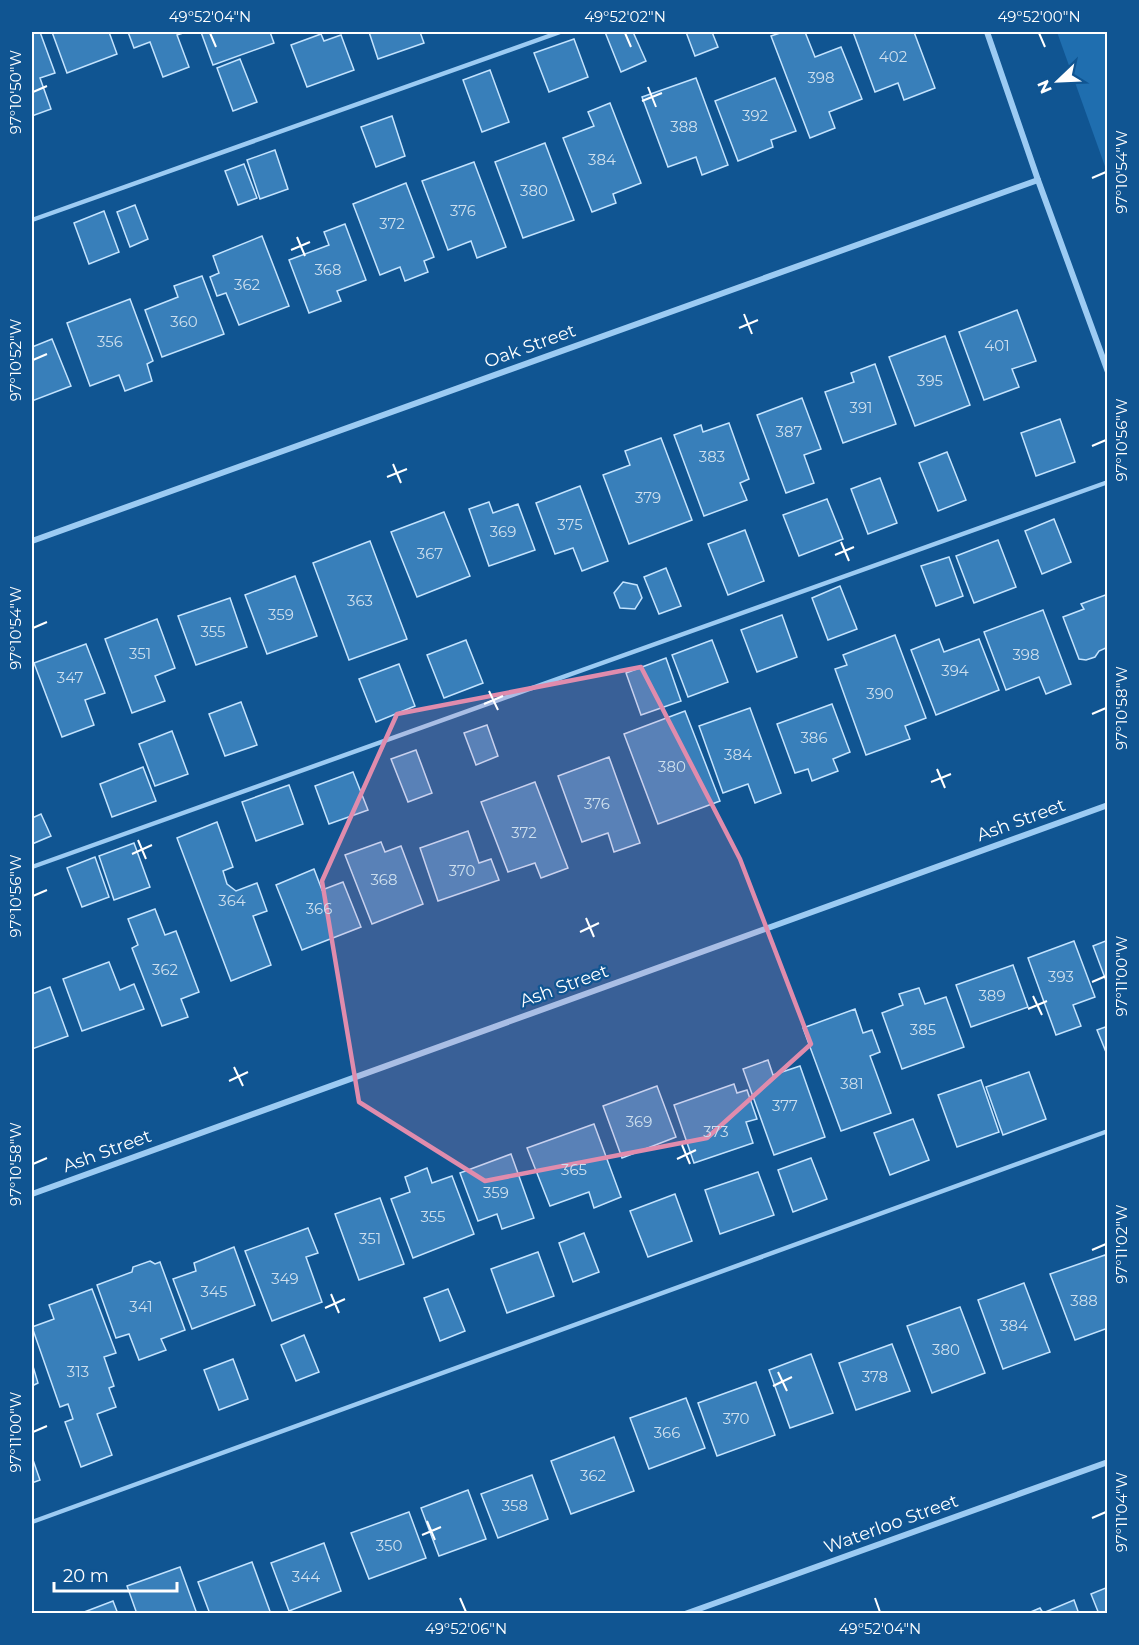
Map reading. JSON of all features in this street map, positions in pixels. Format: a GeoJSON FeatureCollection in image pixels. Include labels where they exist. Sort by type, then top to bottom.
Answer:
{"type":"FeatureCollection","features":[{"type":"Feature","properties":{"kind":"street"},"geometry":{"type":"LineString","coordinates":[[987,32],[1107,372]]}},
{"type":"Feature","properties":{"kind":"street","name":"Oak Street"},"geometry":{"type":"LineString","coordinates":[[32,541],[1038,180]]}},
{"type":"Feature","properties":{"kind":"street","name":"Ash Street"},"geometry":{"type":"LineString","coordinates":[[32,1194],[1107,805]]}},
{"type":"Feature","properties":{"kind":"street","name":"Waterloo Street"},"geometry":{"type":"LineString","coordinates":[[685,1614],[1107,1462]]}},
{"type":"Feature","properties":{"kind":"lane"},"geometry":{"type":"LineString","coordinates":[[32,220],[560,32]]}},
{"type":"Feature","properties":{"kind":"lane"},"geometry":{"type":"LineString","coordinates":[[32,867],[1107,482]]}},
{"type":"Feature","properties":{"kind":"lane"},"geometry":{"type":"LineString","coordinates":[[32,1522],[1107,1131]]}},
{"type":"Feature","properties":{"kind":"highlighted area"},"geometry":{"type":"Polygon","coordinates":[[[641,667],[740,859],[811,1044],[707,1138],[485,1181],[359,1102],[322,881],[397,714],[641,667]]]}},
{"type":"Feature","properties":{"kind":"shaded area"},"geometry":{"type":"Polygon","coordinates":[[[1057,32],[1107,32],[1107,172],[1057,32]]]}},
{"type":"Feature","properties":{"kind":"building"},"geometry":{"type":"Polygon","coordinates":[[[32,32],[40,32],[55,73],[40,78],[51,109],[32,116],[32,32]]]}},
{"type":"Feature","properties":{"kind":"building"},"geometry":{"type":"Polygon","coordinates":[[[52,32],[109,32],[117,54],[67,73],[52,32]]]}},
{"type":"Feature","properties":{"kind":"building"},"geometry":{"type":"Polygon","coordinates":[[[128,32],[186,32],[177,35],[189,67],[163,77],[150,42],[134,48],[128,32]]]}},
{"type":"Feature","properties":{"kind":"building"},"geometry":{"type":"Polygon","coordinates":[[[201,32],[270,32],[274,43],[213,65],[201,32]]]}},
{"type":"Feature","properties":{"kind":"building"},"geometry":{"type":"Polygon","coordinates":[[[369,32],[420,32],[424,43],[378,59],[369,32]]]}},
{"type":"Feature","properties":{"kind":"building"},"geometry":{"type":"Polygon","coordinates":[[[605,32],[633,32],[646,61],[621,72],[605,32]]]}},
{"type":"Feature","properties":{"kind":"building"},"geometry":{"type":"Polygon","coordinates":[[[686,32],[712,32],[718,47],[695,56],[686,32]]]}},
{"type":"Feature","properties":{"kind":"building"},"geometry":{"type":"Polygon","coordinates":[[[783,32],[805,32],[815,57],[841,47],[862,99],[829,112],[835,128],[810,138],[771,36],[783,32]]]}},
{"type":"Feature","properties":{"kind":"building"},"geometry":{"type":"Polygon","coordinates":[[[853,32],[914,32],[935,88],[904,100],[898,83],[875,92],[853,32]]]}},
{"type":"Feature","properties":{"kind":"building"},"geometry":{"type":"Polygon","coordinates":[[[321,34],[324,41],[341,35],[354,70],[307,87],[291,45],[321,34]]]}},
{"type":"Feature","properties":{"kind":"building"},"geometry":{"type":"Polygon","coordinates":[[[574,39],[588,77],[549,92],[534,53],[574,39]]]}},
{"type":"Feature","properties":{"kind":"building"},"geometry":{"type":"Polygon","coordinates":[[[240,59],[257,102],[233,111],[217,68],[240,59]]]}},
{"type":"Feature","properties":{"kind":"building"},"geometry":{"type":"Polygon","coordinates":[[[490,70],[509,122],[482,132],[463,80],[490,70]]]}},
{"type":"Feature","properties":{"kind":"building"},"geometry":{"type":"Polygon","coordinates":[[[696,78],[728,165],[702,175],[696,157],[668,167],[642,97],[696,78]]]}},
{"type":"Feature","properties":{"kind":"building"},"geometry":{"type":"Polygon","coordinates":[[[775,78],[796,131],[771,140],[773,147],[738,161],[715,101],[775,78]]]}},
{"type":"Feature","properties":{"kind":"building"},"geometry":{"type":"Polygon","coordinates":[[[610,103],[641,183],[613,194],[616,203],[592,212],[563,138],[594,126],[588,112],[610,103]]]}},
{"type":"Feature","properties":{"kind":"building"},"geometry":{"type":"Polygon","coordinates":[[[392,116],[405,156],[376,167],[361,127],[392,116]]]}},
{"type":"Feature","properties":{"kind":"building"},"geometry":{"type":"Polygon","coordinates":[[[545,143],[574,220],[523,238],[495,162],[545,143]]]}},
{"type":"Feature","properties":{"kind":"building"},"geometry":{"type":"Polygon","coordinates":[[[275,150],[288,189],[260,199],[247,160],[275,150]]]}},
{"type":"Feature","properties":{"kind":"building"},"geometry":{"type":"Polygon","coordinates":[[[474,162],[506,247],[477,258],[471,241],[448,250],[422,181],[474,162]]]}},
{"type":"Feature","properties":{"kind":"building"},"geometry":{"type":"Polygon","coordinates":[[[244,164],[257,198],[238,205],[225,171],[244,164]]]}},
{"type":"Feature","properties":{"kind":"building"},"geometry":{"type":"Polygon","coordinates":[[[406,183],[434,257],[424,261],[428,272],[405,281],[400,267],[380,275],[353,204],[406,183]]]}},
{"type":"Feature","properties":{"kind":"building"},"geometry":{"type":"Polygon","coordinates":[[[135,205],[148,239],[130,247],[117,212],[135,205]]]}},
{"type":"Feature","properties":{"kind":"building"},"geometry":{"type":"Polygon","coordinates":[[[104,211],[119,252],[89,264],[74,223],[104,211]]]}},
{"type":"Feature","properties":{"kind":"building"},"geometry":{"type":"Polygon","coordinates":[[[345,224],[366,280],[337,291],[341,301],[309,313],[289,260],[329,245],[324,232],[345,224]]]}},
{"type":"Feature","properties":{"kind":"building"},"geometry":{"type":"Polygon","coordinates":[[[262,236],[289,306],[239,325],[226,293],[217,296],[210,277],[219,273],[213,256],[262,236]]]}},
{"type":"Feature","properties":{"kind":"building"},"geometry":{"type":"Polygon","coordinates":[[[202,276],[224,334],[162,357],[145,310],[178,297],[174,286],[202,276]]]}},
{"type":"Feature","properties":{"kind":"building"},"geometry":{"type":"Polygon","coordinates":[[[130,299],[153,361],[147,364],[152,381],[125,391],[119,375],[90,386],[67,323],[130,299]]]}},
{"type":"Feature","properties":{"kind":"building"},"geometry":{"type":"Polygon","coordinates":[[[1017,310],[1036,361],[1012,369],[1019,387],[984,400],[959,332],[1017,310]]]}},
{"type":"Feature","properties":{"kind":"building"},"geometry":{"type":"Polygon","coordinates":[[[945,336],[970,405],[915,426],[889,357],[945,336]]]}},
{"type":"Feature","properties":{"kind":"building"},"geometry":{"type":"Polygon","coordinates":[[[52,339],[71,386],[32,401],[32,347],[52,339]]]}},
{"type":"Feature","properties":{"kind":"building"},"geometry":{"type":"Polygon","coordinates":[[[875,364],[896,424],[843,443],[825,392],[854,382],[851,373],[875,364]]]}},
{"type":"Feature","properties":{"kind":"building"},"geometry":{"type":"Polygon","coordinates":[[[802,398],[821,449],[804,455],[814,483],[786,493],[757,415],[802,398]]]}},
{"type":"Feature","properties":{"kind":"building"},"geometry":{"type":"Polygon","coordinates":[[[1060,419],[1075,462],[1036,476],[1021,433],[1060,419]]]}},
{"type":"Feature","properties":{"kind":"building"},"geometry":{"type":"Polygon","coordinates":[[[729,423],[749,479],[740,483],[747,500],[704,516],[674,435],[701,425],[703,432],[729,423]]]}},
{"type":"Feature","properties":{"kind":"building"},"geometry":{"type":"Polygon","coordinates":[[[661,438],[692,520],[629,544],[603,475],[630,465],[625,451],[661,438]]]}},
{"type":"Feature","properties":{"kind":"building"},"geometry":{"type":"Polygon","coordinates":[[[947,452],[966,500],[938,511],[919,463],[947,452]]]}},
{"type":"Feature","properties":{"kind":"building"},"geometry":{"type":"Polygon","coordinates":[[[880,478],[897,523],[868,534],[851,489],[880,478]]]}},
{"type":"Feature","properties":{"kind":"building"},"geometry":{"type":"Polygon","coordinates":[[[580,486],[608,561],[582,571],[573,548],[555,554],[536,503],[580,486]]]}},
{"type":"Feature","properties":{"kind":"building"},"geometry":{"type":"Polygon","coordinates":[[[827,499],[843,539],[799,556],[783,515],[827,499]]]}},
{"type":"Feature","properties":{"kind":"building"},"geometry":{"type":"Polygon","coordinates":[[[489,502],[493,513],[518,504],[535,550],[489,566],[469,509],[489,502]]]}},
{"type":"Feature","properties":{"kind":"building"},"geometry":{"type":"Polygon","coordinates":[[[444,512],[470,576],[417,597],[391,532],[444,512]]]}},
{"type":"Feature","properties":{"kind":"building"},"geometry":{"type":"Polygon","coordinates":[[[1054,519],[1071,562],[1042,574],[1025,531],[1054,519]]]}},
{"type":"Feature","properties":{"kind":"building"},"geometry":{"type":"Polygon","coordinates":[[[745,530],[764,581],[728,595],[708,544],[745,530]]]}},
{"type":"Feature","properties":{"kind":"building"},"geometry":{"type":"Polygon","coordinates":[[[998,540],[1016,587],[974,603],[956,556],[998,540]]]}},
{"type":"Feature","properties":{"kind":"building"},"geometry":{"type":"Polygon","coordinates":[[[370,541],[407,639],[349,660],[313,563],[370,541]]]}},
{"type":"Feature","properties":{"kind":"building"},"geometry":{"type":"Polygon","coordinates":[[[949,557],[963,596],[936,606],[921,566],[949,557]]]}},
{"type":"Feature","properties":{"kind":"building"},"geometry":{"type":"Polygon","coordinates":[[[666,568],[681,606],[659,614],[644,577],[666,568]]]}},
{"type":"Feature","properties":{"kind":"building"},"geometry":{"type":"Polygon","coordinates":[[[295,576],[317,636],[267,654],[245,595],[295,576]]]}},
{"type":"Feature","properties":{"kind":"building"},"geometry":{"type":"Polygon","coordinates":[[[623,582],[637,585],[642,598],[635,609],[620,608],[614,593],[623,582]]]}},
{"type":"Feature","properties":{"kind":"building"},"geometry":{"type":"Polygon","coordinates":[[[840,586],[857,629],[828,640],[812,598],[840,586]]]}},
{"type":"Feature","properties":{"kind":"building"},"geometry":{"type":"Polygon","coordinates":[[[1108,594],[1108,647],[1099,651],[1095,657],[1086,660],[1079,659],[1063,617],[1084,609],[1081,604],[1108,594]]]}},
{"type":"Feature","properties":{"kind":"building"},"geometry":{"type":"Polygon","coordinates":[[[230,598],[247,647],[196,665],[178,616],[230,598]]]}},
{"type":"Feature","properties":{"kind":"building"},"geometry":{"type":"Polygon","coordinates":[[[1043,610],[1071,684],[1046,694],[1039,677],[1006,690],[984,632],[1043,610]]]}},
{"type":"Feature","properties":{"kind":"building"},"geometry":{"type":"Polygon","coordinates":[[[782,615],[797,657],[757,672],[741,630],[782,615]]]}},
{"type":"Feature","properties":{"kind":"building"},"geometry":{"type":"Polygon","coordinates":[[[157,619],[175,668],[155,676],[165,701],[132,713],[105,639],[157,619]]]}},
{"type":"Feature","properties":{"kind":"building"},"geometry":{"type":"Polygon","coordinates":[[[895,635],[926,718],[905,726],[910,739],[866,755],[835,669],[847,665],[843,655],[895,635]]]}},
{"type":"Feature","properties":{"kind":"building"},"geometry":{"type":"Polygon","coordinates":[[[939,639],[944,652],[979,639],[999,690],[936,715],[911,650],[939,639]]]}},
{"type":"Feature","properties":{"kind":"building"},"geometry":{"type":"Polygon","coordinates":[[[466,640],[483,683],[444,698],[427,655],[466,640]]]}},
{"type":"Feature","properties":{"kind":"building"},"geometry":{"type":"Polygon","coordinates":[[[712,640],[728,682],[688,697],[672,655],[712,640]]]}},
{"type":"Feature","properties":{"kind":"building"},"geometry":{"type":"Polygon","coordinates":[[[86,644],[105,693],[85,700],[94,725],[62,737],[34,663],[86,644]]]}},
{"type":"Feature","properties":{"kind":"building"},"geometry":{"type":"Polygon","coordinates":[[[666,658],[681,701],[641,715],[626,673],[666,658]]]}},
{"type":"Feature","properties":{"kind":"building"},"geometry":{"type":"Polygon","coordinates":[[[399,664],[415,706],[376,722],[359,679],[399,664]]]}},
{"type":"Feature","properties":{"kind":"building"},"geometry":{"type":"Polygon","coordinates":[[[241,702],[257,745],[225,756],[209,714],[241,702]]]}},
{"type":"Feature","properties":{"kind":"building"},"geometry":{"type":"Polygon","coordinates":[[[832,704],[850,752],[833,759],[838,771],[812,781],[808,769],[795,773],[777,724],[832,704]]]}},
{"type":"Feature","properties":{"kind":"building"},"geometry":{"type":"Polygon","coordinates":[[[750,708],[781,793],[755,803],[748,784],[723,793],[699,726],[750,708]]]}},
{"type":"Feature","properties":{"kind":"building"},"geometry":{"type":"Polygon","coordinates":[[[685,711],[720,801],[658,824],[624,734],[685,711]]]}},
{"type":"Feature","properties":{"kind":"building"},"geometry":{"type":"Polygon","coordinates":[[[487,725],[498,756],[476,765],[464,733],[487,725]]]}},
{"type":"Feature","properties":{"kind":"building"},"geometry":{"type":"Polygon","coordinates":[[[172,731],[188,774],[155,786],[139,744],[172,731]]]}},
{"type":"Feature","properties":{"kind":"building"},"geometry":{"type":"Polygon","coordinates":[[[416,750],[432,793],[408,802],[391,759],[416,750]]]}},
{"type":"Feature","properties":{"kind":"building"},"geometry":{"type":"Polygon","coordinates":[[[609,757],[640,843],[614,852],[608,833],[582,842],[558,776],[609,757]]]}},
{"type":"Feature","properties":{"kind":"building"},"geometry":{"type":"Polygon","coordinates":[[[143,767],[156,801],[112,817],[100,784],[143,767]]]}},
{"type":"Feature","properties":{"kind":"building"},"geometry":{"type":"Polygon","coordinates":[[[353,772],[368,810],[329,824],[315,786],[353,772]]]}},
{"type":"Feature","properties":{"kind":"building"},"geometry":{"type":"Polygon","coordinates":[[[535,782],[568,868],[541,878],[535,863],[508,872],[481,802],[535,782]]]}},
{"type":"Feature","properties":{"kind":"building"},"geometry":{"type":"Polygon","coordinates":[[[289,785],[303,824],[256,841],[242,802],[289,785]]]}},
{"type":"Feature","properties":{"kind":"building"},"geometry":{"type":"Polygon","coordinates":[[[41,814],[51,836],[32,844],[32,818],[41,814]]]}},
{"type":"Feature","properties":{"kind":"building"},"geometry":{"type":"Polygon","coordinates":[[[217,822],[233,867],[223,871],[227,884],[236,891],[257,883],[267,911],[253,916],[271,965],[231,981],[177,838],[217,822]]]}},
{"type":"Feature","properties":{"kind":"building"},"geometry":{"type":"Polygon","coordinates":[[[468,831],[479,863],[491,859],[499,880],[438,901],[420,848],[468,831]]]}},
{"type":"Feature","properties":{"kind":"building"},"geometry":{"type":"Polygon","coordinates":[[[381,842],[385,852],[401,846],[423,904],[372,924],[345,855],[381,842]]]}},
{"type":"Feature","properties":{"kind":"building"},"geometry":{"type":"Polygon","coordinates":[[[134,843],[150,887],[114,900],[99,856],[134,843]]]}},
{"type":"Feature","properties":{"kind":"building"},"geometry":{"type":"Polygon","coordinates":[[[95,857],[109,897],[82,907],[67,868],[95,857]]]}},
{"type":"Feature","properties":{"kind":"building"},"geometry":{"type":"Polygon","coordinates":[[[314,869],[322,890],[343,882],[361,927],[302,950],[276,885],[314,869]]]}},
{"type":"Feature","properties":{"kind":"building"},"geometry":{"type":"Polygon","coordinates":[[[155,909],[165,935],[176,931],[199,992],[181,999],[188,1017],[162,1026],[132,948],[138,945],[128,919],[155,909]]]}},
{"type":"Feature","properties":{"kind":"building"},"geometry":{"type":"Polygon","coordinates":[[[1108,940],[1108,986],[1093,946],[1108,940]]]}},
{"type":"Feature","properties":{"kind":"building"},"geometry":{"type":"Polygon","coordinates":[[[1074,941],[1095,997],[1073,1005],[1081,1026],[1056,1035],[1028,958],[1074,941]]]}},
{"type":"Feature","properties":{"kind":"building"},"geometry":{"type":"Polygon","coordinates":[[[109,962],[120,990],[134,984],[144,1009],[82,1031],[63,979],[109,962]]]}},
{"type":"Feature","properties":{"kind":"building"},"geometry":{"type":"Polygon","coordinates":[[[1013,965],[1028,1007],[971,1027],[956,985],[1013,965]]]}},
{"type":"Feature","properties":{"kind":"building"},"geometry":{"type":"Polygon","coordinates":[[[50,987],[68,1036],[32,1049],[32,994],[50,987]]]}},
{"type":"Feature","properties":{"kind":"building"},"geometry":{"type":"Polygon","coordinates":[[[919,988],[925,1004],[946,997],[964,1047],[902,1069],[882,1013],[903,1005],[899,994],[919,988]]]}},
{"type":"Feature","properties":{"kind":"building"},"geometry":{"type":"Polygon","coordinates":[[[855,1009],[863,1033],[872,1030],[880,1052],[870,1056],[891,1113],[841,1131],[803,1028],[855,1009]]]}},
{"type":"Feature","properties":{"kind":"building"},"geometry":{"type":"Polygon","coordinates":[[[1108,1026],[1108,1057],[1097,1030],[1108,1026]]]}},
{"type":"Feature","properties":{"kind":"building"},"geometry":{"type":"Polygon","coordinates":[[[768,1060],[773,1075],[800,1066],[825,1137],[774,1155],[743,1069],[768,1060]]]}},
{"type":"Feature","properties":{"kind":"building"},"geometry":{"type":"Polygon","coordinates":[[[1029,1072],[1046,1119],[1003,1135],[986,1087],[1029,1072]]]}},
{"type":"Feature","properties":{"kind":"building"},"geometry":{"type":"Polygon","coordinates":[[[981,1080],[999,1132],[957,1147],[938,1095],[981,1080]]]}},
{"type":"Feature","properties":{"kind":"building"},"geometry":{"type":"Polygon","coordinates":[[[734,1084],[737,1093],[747,1090],[757,1119],[746,1122],[753,1143],[694,1163],[674,1105],[734,1084]]]}},
{"type":"Feature","properties":{"kind":"building"},"geometry":{"type":"Polygon","coordinates":[[[657,1086],[676,1137],[622,1158],[603,1106],[657,1086]]]}},
{"type":"Feature","properties":{"kind":"building"},"geometry":{"type":"Polygon","coordinates":[[[913,1119],[929,1160],[890,1175],[874,1133],[913,1119]]]}},
{"type":"Feature","properties":{"kind":"building"},"geometry":{"type":"Polygon","coordinates":[[[594,1124],[621,1197],[594,1208],[589,1192],[550,1206],[527,1148],[594,1124]]]}},
{"type":"Feature","properties":{"kind":"building"},"geometry":{"type":"Polygon","coordinates":[[[511,1154],[534,1218],[502,1229],[497,1214],[478,1221],[460,1173],[511,1154]]]}},
{"type":"Feature","properties":{"kind":"building"},"geometry":{"type":"Polygon","coordinates":[[[811,1158],[827,1199],[793,1212],[778,1170],[811,1158]]]}},
{"type":"Feature","properties":{"kind":"building"},"geometry":{"type":"Polygon","coordinates":[[[427,1168],[432,1183],[452,1176],[474,1234],[413,1258],[391,1199],[410,1192],[405,1177],[427,1168]]]}},
{"type":"Feature","properties":{"kind":"building"},"geometry":{"type":"Polygon","coordinates":[[[758,1172],[774,1215],[720,1234],[705,1190],[758,1172]]]}},
{"type":"Feature","properties":{"kind":"building"},"geometry":{"type":"Polygon","coordinates":[[[675,1194],[692,1241],[648,1257],[630,1211],[675,1194]]]}},
{"type":"Feature","properties":{"kind":"building"},"geometry":{"type":"Polygon","coordinates":[[[380,1198],[404,1264],[359,1280],[335,1214],[380,1198]]]}},
{"type":"Feature","properties":{"kind":"building"},"geometry":{"type":"Polygon","coordinates":[[[308,1228],[318,1253],[306,1257],[322,1302],[272,1321],[245,1251],[308,1228]]]}},
{"type":"Feature","properties":{"kind":"building"},"geometry":{"type":"Polygon","coordinates":[[[584,1233],[599,1272],[573,1282],[559,1243],[584,1233]]]}},
{"type":"Feature","properties":{"kind":"building"},"geometry":{"type":"Polygon","coordinates":[[[234,1247],[255,1305],[192,1329],[173,1279],[196,1271],[194,1263],[234,1247]]]}},
{"type":"Feature","properties":{"kind":"building"},"geometry":{"type":"Polygon","coordinates":[[[538,1252],[554,1296],[507,1313],[491,1269],[538,1252]]]}},
{"type":"Feature","properties":{"kind":"building"},"geometry":{"type":"Polygon","coordinates":[[[1105,1255],[1108,1262],[1108,1328],[1075,1340],[1050,1274],[1105,1255]]]}},
{"type":"Feature","properties":{"kind":"building"},"geometry":{"type":"Polygon","coordinates":[[[150,1261],[155,1264],[160,1262],[185,1330],[161,1339],[166,1350],[139,1360],[129,1334],[116,1338],[97,1285],[132,1272],[133,1267],[150,1261]]]}},
{"type":"Feature","properties":{"kind":"building"},"geometry":{"type":"Polygon","coordinates":[[[1024,1283],[1050,1352],[1003,1369],[978,1300],[1024,1283]]]}},
{"type":"Feature","properties":{"kind":"building"},"geometry":{"type":"Polygon","coordinates":[[[92,1289],[116,1353],[104,1357],[114,1386],[109,1388],[116,1407],[97,1414],[112,1455],[81,1467],[65,1422],[73,1419],[68,1404],[60,1407],[32,1327],[54,1319],[49,1305],[92,1289]]]}},
{"type":"Feature","properties":{"kind":"building"},"geometry":{"type":"Polygon","coordinates":[[[448,1289],[465,1331],[440,1341],[424,1298],[448,1289]]]}},
{"type":"Feature","properties":{"kind":"building"},"geometry":{"type":"Polygon","coordinates":[[[960,1307],[985,1373],[932,1393],[907,1326],[960,1307]]]}},
{"type":"Feature","properties":{"kind":"building"},"geometry":{"type":"Polygon","coordinates":[[[304,1335],[319,1372],[296,1381],[281,1345],[304,1335]]]}},
{"type":"Feature","properties":{"kind":"building"},"geometry":{"type":"Polygon","coordinates":[[[892,1344],[910,1391],[856,1410],[839,1363],[892,1344]]]}},
{"type":"Feature","properties":{"kind":"building"},"geometry":{"type":"Polygon","coordinates":[[[811,1354],[833,1413],[790,1428],[769,1370],[811,1354]]]}},
{"type":"Feature","properties":{"kind":"building"},"geometry":{"type":"Polygon","coordinates":[[[233,1359],[248,1399],[219,1410],[204,1370],[233,1359]]]}},
{"type":"Feature","properties":{"kind":"building"},"geometry":{"type":"Polygon","coordinates":[[[32,1363],[38,1383],[32,1386],[32,1363]]]}},
{"type":"Feature","properties":{"kind":"building"},"geometry":{"type":"Polygon","coordinates":[[[756,1382],[775,1435],[717,1456],[698,1403],[756,1382]]]}},
{"type":"Feature","properties":{"kind":"building"},"geometry":{"type":"Polygon","coordinates":[[[686,1398],[705,1448],[649,1469],[630,1418],[686,1398]]]}},
{"type":"Feature","properties":{"kind":"building"},"geometry":{"type":"Polygon","coordinates":[[[614,1437],[634,1491],[571,1514],[551,1461],[614,1437]]]}},
{"type":"Feature","properties":{"kind":"building"},"geometry":{"type":"Polygon","coordinates":[[[32,1457],[40,1480],[32,1483],[32,1457]]]}},
{"type":"Feature","properties":{"kind":"building"},"geometry":{"type":"Polygon","coordinates":[[[532,1475],[548,1519],[498,1538],[481,1494],[532,1475]]]}},
{"type":"Feature","properties":{"kind":"building"},"geometry":{"type":"Polygon","coordinates":[[[468,1490],[486,1539],[439,1556],[421,1508],[468,1490]]]}},
{"type":"Feature","properties":{"kind":"building"},"geometry":{"type":"Polygon","coordinates":[[[409,1512],[426,1558],[369,1579],[351,1533],[409,1512]]]}},
{"type":"Feature","properties":{"kind":"building"},"geometry":{"type":"Polygon","coordinates":[[[324,1543],[341,1591],[289,1611],[271,1563],[324,1543]]]}},
{"type":"Feature","properties":{"kind":"building"},"geometry":{"type":"Polygon","coordinates":[[[252,1562],[271,1614],[210,1614],[198,1582],[252,1562]]]}},
{"type":"Feature","properties":{"kind":"building"},"geometry":{"type":"Polygon","coordinates":[[[180,1567],[197,1614],[137,1614],[127,1586],[180,1567]]]}},
{"type":"Feature","properties":{"kind":"building"},"geometry":{"type":"Polygon","coordinates":[[[1108,1587],[1108,1614],[1099,1614],[1091,1594],[1108,1587]]]}},
{"type":"Feature","properties":{"kind":"building"},"geometry":{"type":"Polygon","coordinates":[[[1074,1600],[1079,1614],[1026,1614],[1040,1608],[1043,1613],[1074,1600]]]}},
{"type":"Feature","properties":{"kind":"building"},"geometry":{"type":"Polygon","coordinates":[[[113,1601],[118,1614],[79,1614],[113,1601]]]}}]}
